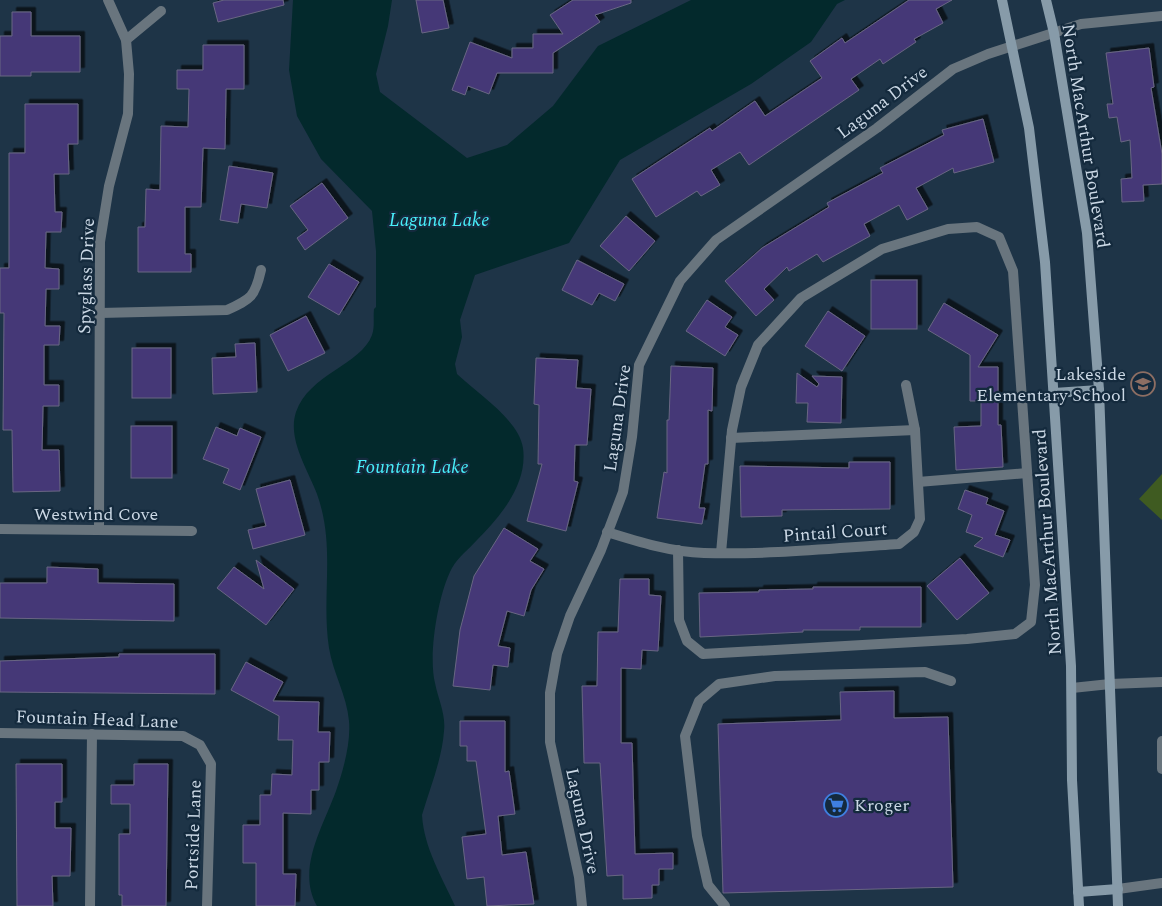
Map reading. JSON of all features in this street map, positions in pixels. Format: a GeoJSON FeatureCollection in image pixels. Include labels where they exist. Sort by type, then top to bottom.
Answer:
{"type":"FeatureCollection","features":[{"type":"Feature","properties":{"kind":"main road","name":"North MacArthur Boulevard"},"geometry":{"type":"LineString","coordinates":[[1002,0],[1014,46],[1029,128],[1046,262],[1072,688],[1072,780],[1079,906]]}},
{"type":"Feature","properties":{"kind":"main road","name":"North MacArthur Boulevard"},"geometry":{"type":"LineString","coordinates":[[1046,0],[1054,33],[1088,234],[1100,390],[1118,906]]}},
{"type":"Feature","properties":{"kind":"main road"},"geometry":{"type":"LineString","coordinates":[[1054,393],[1100,390]]}},
{"type":"Feature","properties":{"kind":"main road"},"geometry":{"type":"LineString","coordinates":[[1078,892],[1118,889]]}},
{"type":"Feature","properties":{"kind":"street","name":"Spyglass Drive"},"geometry":{"type":"LineString","coordinates":[[99,530],[100,242],[109,186],[128,114],[129,74],[126,40],[108,0]]}},
{"type":"Feature","properties":{"kind":"street"},"geometry":{"type":"LineString","coordinates":[[126,40],[161,11]]}},
{"type":"Feature","properties":{"kind":"street","name":"Laguna Drive"},"geometry":{"type":"LineString","coordinates":[[582,906],[579,877],[550,742],[550,693],[556,654],[570,616],[623,492],[639,366],[680,281],[716,240],[877,128],[953,69],[1081,24],[1162,16]]}},
{"type":"Feature","properties":{"kind":"street"},"geometry":{"type":"LineString","coordinates":[[678,550],[679,620],[687,641],[703,654],[967,639],[1015,634],[1031,622],[1035,585],[1013,271],[999,237],[977,227],[948,229],[882,249],[801,298],[758,345],[741,387],[731,438],[721,553]]}},
{"type":"Feature","properties":{"kind":"street"},"geometry":{"type":"LineString","coordinates":[[100,313],[227,310],[245,301],[257,290],[261,270]]}},
{"type":"Feature","properties":{"kind":"street","name":"Pintail Court"},"geometry":{"type":"LineString","coordinates":[[607,532],[649,546],[721,553],[766,553],[899,544],[914,532],[920,519],[915,430],[906,385]]}},
{"type":"Feature","properties":{"kind":"street"},"geometry":{"type":"LineString","coordinates":[[731,438],[915,430]]}},
{"type":"Feature","properties":{"kind":"street"},"geometry":{"type":"LineString","coordinates":[[918,482],[1027,473]]}},
{"type":"Feature","properties":{"kind":"street","name":"Westwind Cove"},"geometry":{"type":"LineString","coordinates":[[0,529],[192,531]]}},
{"type":"Feature","properties":{"kind":"street"},"geometry":{"type":"LineString","coordinates":[[725,906],[708,885],[698,836],[685,736],[699,701],[719,684],[775,676],[924,672],[951,681]]}},
{"type":"Feature","properties":{"kind":"street"},"geometry":{"type":"LineString","coordinates":[[1072,688],[1162,682]]}},
{"type":"Feature","properties":{"kind":"street","name":"Fountain Head Lane"},"geometry":{"type":"LineString","coordinates":[[0,733],[183,736],[200,745],[211,764]]}},
{"type":"Feature","properties":{"kind":"street"},"geometry":{"type":"LineString","coordinates":[[90,906],[92,734]]}},
{"type":"Feature","properties":{"kind":"street"},"geometry":{"type":"LineString","coordinates":[[1162,741],[1162,769]]}},
{"type":"Feature","properties":{"kind":"street","name":"Portside Lane"},"geometry":{"type":"LineString","coordinates":[[207,906],[211,764]]}},
{"type":"Feature","properties":{"kind":"street"},"geometry":{"type":"LineString","coordinates":[[1118,889],[1162,883]]}},
{"type":"Feature","properties":{"kind":"green space"},"geometry":{"type":"Polygon","coordinates":[[[1162,474],[1162,520],[1139,499],[1162,474]]]}},
{"type":"Feature","properties":{"kind":"water"},"geometry":{"type":"Polygon","coordinates":[[[293,0],[392,0],[388,26],[376,74],[380,92],[467,158],[507,145],[553,106],[598,46],[691,0],[845,0],[837,4],[811,42],[751,84],[620,160],[569,243],[475,275],[460,320],[462,337],[455,364],[457,374],[506,417],[514,427],[523,448],[523,461],[517,487],[503,510],[486,531],[454,564],[442,593],[436,625],[433,671],[443,713],[444,731],[438,763],[422,815],[423,827],[430,851],[455,906],[317,906],[311,892],[310,863],[344,766],[348,748],[349,721],[346,703],[329,648],[326,609],[327,552],[323,514],[317,494],[296,443],[294,422],[296,412],[312,388],[347,363],[366,345],[372,335],[374,309],[376,307],[376,251],[372,211],[321,159],[297,116],[289,70],[293,0]]]}},
{"type":"Feature","properties":{"kind":"building"},"geometry":{"type":"Polygon","coordinates":[[[224,0],[283,0],[284,5],[218,22],[213,3],[224,0]]]}},
{"type":"Feature","properties":{"kind":"building"},"geometry":{"type":"Polygon","coordinates":[[[416,0],[443,0],[449,28],[422,33],[416,0]]]}},
{"type":"Feature","properties":{"kind":"building"},"geometry":{"type":"Polygon","coordinates":[[[573,0],[631,0],[631,3],[595,15],[600,22],[553,53],[553,73],[497,73],[489,94],[468,86],[465,95],[452,90],[470,42],[512,58],[512,48],[533,48],[533,34],[563,34],[550,15],[573,0]]]}},
{"type":"Feature","properties":{"kind":"building"},"geometry":{"type":"Polygon","coordinates":[[[909,0],[952,0],[936,9],[943,23],[914,39],[916,42],[883,64],[880,59],[851,79],[859,90],[749,165],[740,152],[711,170],[720,185],[701,196],[697,191],[656,217],[632,179],[710,128],[712,131],[755,101],[765,116],[822,78],[810,61],[842,38],[845,43],[909,0]]]}},
{"type":"Feature","properties":{"kind":"building"},"geometry":{"type":"Polygon","coordinates":[[[12,12],[31,12],[31,36],[80,36],[80,72],[31,72],[31,76],[0,76],[0,36],[12,36],[12,12]]]}},
{"type":"Feature","properties":{"kind":"building"},"geometry":{"type":"Polygon","coordinates":[[[203,45],[244,45],[244,89],[226,89],[225,149],[203,148],[201,207],[185,207],[185,254],[191,254],[191,272],[138,272],[138,227],[145,227],[146,189],[160,190],[161,126],[188,127],[189,89],[177,89],[177,70],[203,70],[203,45]]]}},
{"type":"Feature","properties":{"kind":"building"},"geometry":{"type":"Polygon","coordinates":[[[1149,48],[1154,87],[1151,88],[1162,154],[1162,184],[1143,185],[1144,201],[1122,202],[1121,179],[1132,178],[1130,140],[1121,142],[1117,117],[1109,118],[1107,104],[1113,104],[1106,53],[1149,48]]]}},
{"type":"Feature","properties":{"kind":"building"},"geometry":{"type":"Polygon","coordinates":[[[25,104],[78,104],[78,144],[68,144],[69,174],[54,174],[55,212],[62,212],[61,232],[46,232],[45,268],[59,269],[59,289],[46,289],[45,326],[60,326],[59,345],[44,345],[44,385],[59,385],[59,406],[43,406],[42,450],[59,450],[60,491],[13,492],[12,430],[3,430],[4,313],[0,313],[0,268],[9,268],[9,153],[25,153],[25,104]]]}},
{"type":"Feature","properties":{"kind":"building"},"geometry":{"type":"Polygon","coordinates":[[[983,119],[994,162],[954,173],[953,168],[916,188],[928,209],[907,220],[899,205],[864,224],[870,236],[823,262],[817,254],[789,271],[787,267],[764,289],[774,300],[756,316],[725,281],[762,248],[829,207],[827,203],[883,173],[880,168],[944,135],[942,130],[983,119]]]}},
{"type":"Feature","properties":{"kind":"building"},"geometry":{"type":"Polygon","coordinates":[[[229,166],[273,173],[267,208],[241,204],[238,223],[220,220],[229,166]]]}},
{"type":"Feature","properties":{"kind":"building"},"geometry":{"type":"Polygon","coordinates":[[[322,183],[348,218],[305,250],[297,238],[308,230],[290,206],[322,183]]]}},
{"type":"Feature","properties":{"kind":"building"},"geometry":{"type":"Polygon","coordinates":[[[626,216],[655,241],[629,271],[600,246],[626,216]]]}},
{"type":"Feature","properties":{"kind":"building"},"geometry":{"type":"Polygon","coordinates":[[[577,260],[624,284],[615,301],[599,293],[592,305],[562,290],[577,260]]]}},
{"type":"Feature","properties":{"kind":"building"},"geometry":{"type":"Polygon","coordinates":[[[329,264],[359,282],[339,315],[308,297],[329,264]]]}},
{"type":"Feature","properties":{"kind":"building"},"geometry":{"type":"Polygon","coordinates":[[[871,280],[917,280],[917,329],[871,329],[871,280]]]}},
{"type":"Feature","properties":{"kind":"building"},"geometry":{"type":"Polygon","coordinates":[[[707,300],[732,317],[725,327],[738,335],[725,356],[686,331],[707,300]]]}},
{"type":"Feature","properties":{"kind":"building"},"geometry":{"type":"Polygon","coordinates":[[[944,303],[998,335],[978,367],[998,367],[998,425],[1001,425],[1003,467],[956,470],[954,427],[981,426],[981,401],[970,401],[970,355],[928,330],[944,303]]]}},
{"type":"Feature","properties":{"kind":"building"},"geometry":{"type":"Polygon","coordinates":[[[828,311],[865,336],[842,371],[805,346],[828,311]]]}},
{"type":"Feature","properties":{"kind":"building"},"geometry":{"type":"Polygon","coordinates":[[[306,316],[325,353],[288,371],[270,335],[306,316]]]}},
{"type":"Feature","properties":{"kind":"building"},"geometry":{"type":"Polygon","coordinates":[[[255,343],[257,392],[213,394],[212,358],[236,357],[235,344],[255,343]]]}},
{"type":"Feature","properties":{"kind":"building"},"geometry":{"type":"Polygon","coordinates":[[[132,348],[171,348],[171,398],[132,398],[132,348]]]}},
{"type":"Feature","properties":{"kind":"building"},"geometry":{"type":"Polygon","coordinates":[[[536,358],[578,360],[576,388],[591,389],[587,445],[575,445],[574,481],[578,482],[566,531],[527,521],[542,464],[538,464],[539,405],[534,404],[536,358]]]}},
{"type":"Feature","properties":{"kind":"building"},"geometry":{"type":"Polygon","coordinates":[[[671,366],[713,368],[712,411],[708,410],[708,464],[705,464],[699,508],[705,508],[702,524],[657,518],[664,472],[667,473],[667,420],[669,420],[671,366]]]}},
{"type":"Feature","properties":{"kind":"building"},"geometry":{"type":"Polygon","coordinates":[[[797,373],[817,387],[819,384],[812,376],[842,377],[841,423],[807,422],[808,403],[796,403],[797,373]]]}},
{"type":"Feature","properties":{"kind":"building"},"geometry":{"type":"Polygon","coordinates":[[[131,426],[172,426],[172,478],[131,478],[131,426]]]}},
{"type":"Feature","properties":{"kind":"building"},"geometry":{"type":"Polygon","coordinates":[[[216,427],[237,436],[240,428],[261,437],[240,490],[223,483],[229,469],[203,459],[216,427]]]}},
{"type":"Feature","properties":{"kind":"building"},"geometry":{"type":"Polygon","coordinates":[[[849,462],[890,462],[890,509],[782,510],[782,516],[741,517],[740,466],[849,468],[849,462]]]}},
{"type":"Feature","properties":{"kind":"building"},"geometry":{"type":"Polygon","coordinates":[[[290,480],[305,535],[253,549],[248,530],[266,526],[256,489],[290,480]]]}},
{"type":"Feature","properties":{"kind":"building"},"geometry":{"type":"Polygon","coordinates":[[[965,490],[988,498],[986,504],[1004,511],[995,535],[1010,540],[1003,557],[974,546],[983,538],[966,532],[972,515],[958,509],[965,490]]]}},
{"type":"Feature","properties":{"kind":"building"},"geometry":{"type":"Polygon","coordinates":[[[504,528],[538,549],[530,561],[544,569],[531,590],[524,616],[507,611],[498,646],[510,648],[508,667],[493,665],[490,690],[453,686],[460,630],[474,576],[504,528]]]}},
{"type":"Feature","properties":{"kind":"building"},"geometry":{"type":"Polygon","coordinates":[[[960,558],[989,593],[957,620],[927,586],[960,558]]]}},
{"type":"Feature","properties":{"kind":"building"},"geometry":{"type":"Polygon","coordinates":[[[256,560],[294,589],[266,625],[217,588],[234,567],[264,589],[256,560]]]}},
{"type":"Feature","properties":{"kind":"building"},"geometry":{"type":"Polygon","coordinates":[[[47,567],[98,569],[98,583],[174,584],[174,621],[0,618],[0,583],[47,583],[47,567]]]}},
{"type":"Feature","properties":{"kind":"building"},"geometry":{"type":"Polygon","coordinates":[[[620,579],[649,579],[649,595],[661,596],[658,651],[642,650],[641,669],[621,668],[621,743],[632,743],[635,854],[673,853],[673,869],[659,869],[659,885],[652,885],[652,898],[623,899],[623,875],[607,876],[600,763],[584,763],[582,686],[597,686],[598,632],[618,632],[620,579]]]}},
{"type":"Feature","properties":{"kind":"building"},"geometry":{"type":"Polygon","coordinates":[[[813,587],[921,587],[921,627],[860,627],[860,630],[803,630],[803,632],[700,637],[699,593],[759,592],[759,590],[813,589],[813,587]]]}},
{"type":"Feature","properties":{"kind":"building"},"geometry":{"type":"Polygon","coordinates":[[[119,654],[215,654],[215,694],[0,692],[0,661],[119,657],[119,654]]]}},
{"type":"Feature","properties":{"kind":"building"},"geometry":{"type":"Polygon","coordinates":[[[246,662],[283,682],[273,701],[319,702],[318,732],[330,732],[329,762],[319,762],[319,790],[311,790],[311,814],[283,813],[283,874],[296,874],[295,906],[256,906],[256,863],[243,863],[243,825],[260,825],[260,795],[271,795],[272,774],[292,775],[293,740],[278,740],[279,716],[231,690],[246,662]]]}},
{"type":"Feature","properties":{"kind":"building","name":"Kroger"},"geometry":{"type":"Polygon","coordinates":[[[894,691],[894,718],[948,717],[953,887],[723,893],[718,724],[841,720],[840,692],[894,691]]]}},
{"type":"Feature","properties":{"kind":"building"},"geometry":{"type":"Polygon","coordinates":[[[460,721],[505,721],[505,772],[509,771],[515,814],[498,816],[502,855],[526,852],[534,904],[487,906],[484,877],[467,879],[462,837],[486,834],[476,761],[467,761],[467,746],[460,746],[460,721]]]}},
{"type":"Feature","properties":{"kind":"building"},"geometry":{"type":"Polygon","coordinates":[[[16,764],[62,764],[62,802],[55,802],[55,828],[71,828],[70,876],[52,876],[53,906],[17,906],[16,764]]]}},
{"type":"Feature","properties":{"kind":"building"},"geometry":{"type":"Polygon","coordinates":[[[134,764],[168,764],[166,906],[122,906],[122,895],[119,895],[119,834],[130,834],[130,804],[111,804],[111,785],[134,785],[134,764]]]}},
{"type":"Feature","properties":{"kind":"place","name":"Lakeside Elementary School"},"geometry":{"type":"Point","coordinates":[1143,384]}},
{"type":"Feature","properties":{"kind":"place","name":"Kroger"},"geometry":{"type":"Point","coordinates":[836,805]}},
{"type":"Feature","properties":{"kind":"water label","name":"Laguna Lake"},"geometry":{"type":"Point","coordinates":[439,219]}},
{"type":"Feature","properties":{"kind":"water label","name":"Fountain Lake"},"geometry":{"type":"Point","coordinates":[412,466]}}]}
